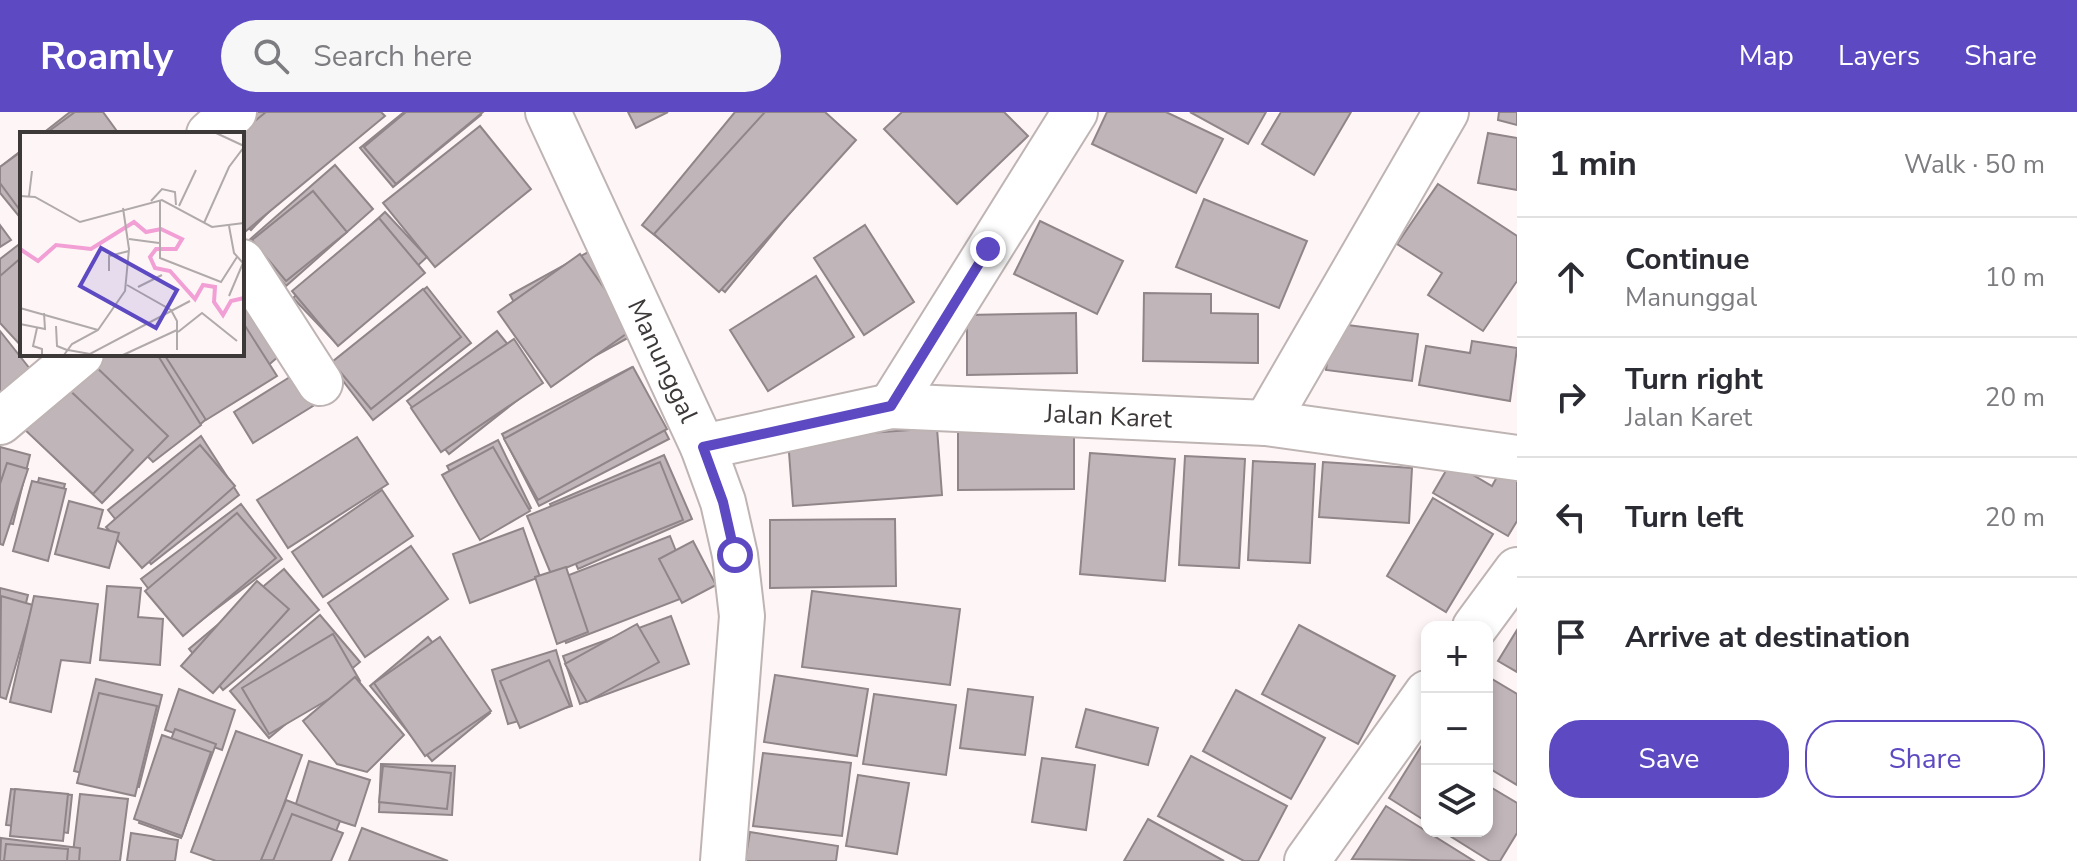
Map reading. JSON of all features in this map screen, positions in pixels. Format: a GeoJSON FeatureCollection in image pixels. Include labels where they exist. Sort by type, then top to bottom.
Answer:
{"type":"FeatureCollection","features":[{"type":"Feature","properties":{"kind":"street"},"geometry":{"type":"LineString","coordinates":[[211,132],[234,112]]}},
{"type":"Feature","properties":{"kind":"street","name":"Manunggal"},"geometry":{"type":"LineString","coordinates":[[548,112],[703,447],[726,515],[735,555],[742,616],[723,861]]}},
{"type":"Feature","properties":{"kind":"street"},"geometry":{"type":"LineString","coordinates":[[891,406],[1075,112]]}},
{"type":"Feature","properties":{"kind":"street"},"geometry":{"type":"LineString","coordinates":[[1266,423],[1446,112]]}},
{"type":"Feature","properties":{"kind":"street"},"geometry":{"type":"LineString","coordinates":[[244,265],[320,383]]}},
{"type":"Feature","properties":{"kind":"street"},"geometry":{"type":"LineString","coordinates":[[0,422],[79,356]]}},
{"type":"Feature","properties":{"kind":"street","name":"Jalan Karet"},"geometry":{"type":"LineString","coordinates":[[703,447],[891,406],[1266,423],[1517,458]]}},
{"type":"Feature","properties":{"kind":"street"},"geometry":{"type":"LineString","coordinates":[[1479,621],[1517,570]]}},
{"type":"Feature","properties":{"kind":"street"},"geometry":{"type":"LineString","coordinates":[[1307,861],[1421,701]]}},
{"type":"Feature","properties":{"kind":"building"},"geometry":{"type":"Polygon","coordinates":[[[70,112],[94,112],[109,132],[45,132],[70,112]]]}},
{"type":"Feature","properties":{"kind":"building"},"geometry":{"type":"Polygon","coordinates":[[[75,112],[103,112],[118,132],[48,132],[75,112]]]}},
{"type":"Feature","properties":{"kind":"building"},"geometry":{"type":"Polygon","coordinates":[[[248,112],[367,112],[251,230],[244,224],[243,132],[248,112]]]}},
{"type":"Feature","properties":{"kind":"building"},"geometry":{"type":"Polygon","coordinates":[[[266,112],[381,112],[385,116],[246,231],[244,132],[241,132],[266,112]]]}},
{"type":"Feature","properties":{"kind":"building"},"geometry":{"type":"Polygon","coordinates":[[[404,112],[478,112],[481,115],[393,187],[360,148],[404,112]]]}},
{"type":"Feature","properties":{"kind":"building"},"geometry":{"type":"Polygon","coordinates":[[[406,112],[483,112],[396,184],[364,147],[406,112]]]}},
{"type":"Feature","properties":{"kind":"building"},"geometry":{"type":"Polygon","coordinates":[[[628,112],[668,112],[636,128],[628,112]]]}},
{"type":"Feature","properties":{"kind":"building"},"geometry":{"type":"Polygon","coordinates":[[[735,112],[809,112],[847,143],[725,292],[642,225],[735,112]]]}},
{"type":"Feature","properties":{"kind":"building"},"geometry":{"type":"Polygon","coordinates":[[[765,112],[825,112],[856,140],[719,292],[654,234],[765,112]]]}},
{"type":"Feature","properties":{"kind":"building"},"geometry":{"type":"Polygon","coordinates":[[[902,112],[1004,112],[1028,136],[957,204],[884,129],[902,112]]]}},
{"type":"Feature","properties":{"kind":"building"},"geometry":{"type":"Polygon","coordinates":[[[1107,112],[1166,112],[1223,139],[1196,193],[1092,144],[1107,112]]]}},
{"type":"Feature","properties":{"kind":"building"},"geometry":{"type":"Polygon","coordinates":[[[1190,112],[1266,112],[1248,144],[1190,112]]]}},
{"type":"Feature","properties":{"kind":"building"},"geometry":{"type":"Polygon","coordinates":[[[1281,112],[1351,112],[1314,175],[1262,144],[1281,112]]]}},
{"type":"Feature","properties":{"kind":"building"},"geometry":{"type":"Polygon","coordinates":[[[1499,112],[1517,112],[1517,125],[1498,120],[1499,112]]]}},
{"type":"Feature","properties":{"kind":"building"},"geometry":{"type":"Polygon","coordinates":[[[480,126],[531,189],[435,267],[383,203],[480,126]]]}},
{"type":"Feature","properties":{"kind":"building"},"geometry":{"type":"Polygon","coordinates":[[[1488,133],[1517,138],[1517,190],[1478,183],[1488,133]]]}},
{"type":"Feature","properties":{"kind":"building"},"geometry":{"type":"Polygon","coordinates":[[[20,152],[20,218],[0,193],[0,167],[20,152]]]}},
{"type":"Feature","properties":{"kind":"building"},"geometry":{"type":"Polygon","coordinates":[[[20,152],[20,210],[0,183],[0,167],[20,152]]]}},
{"type":"Feature","properties":{"kind":"building"},"geometry":{"type":"Polygon","coordinates":[[[335,165],[373,209],[286,286],[248,241],[335,165]]]}},
{"type":"Feature","properties":{"kind":"building"},"geometry":{"type":"Polygon","coordinates":[[[1438,184],[1517,236],[1517,281],[1483,331],[1428,295],[1442,273],[1397,244],[1438,184]]]}},
{"type":"Feature","properties":{"kind":"building"},"geometry":{"type":"Polygon","coordinates":[[[313,191],[347,232],[286,281],[252,240],[313,191]]]}},
{"type":"Feature","properties":{"kind":"building"},"geometry":{"type":"Polygon","coordinates":[[[1204,199],[1307,241],[1279,308],[1176,267],[1204,199]]]}},
{"type":"Feature","properties":{"kind":"building"},"geometry":{"type":"Polygon","coordinates":[[[385,212],[427,257],[335,342],[293,298],[385,212]]]}},
{"type":"Feature","properties":{"kind":"building"},"geometry":{"type":"Polygon","coordinates":[[[379,218],[425,273],[338,346],[292,291],[379,218]]]}},
{"type":"Feature","properties":{"kind":"building"},"geometry":{"type":"Polygon","coordinates":[[[1040,221],[1123,261],[1097,314],[1014,274],[1040,221]]]}},
{"type":"Feature","properties":{"kind":"building"},"geometry":{"type":"Polygon","coordinates":[[[0,225],[11,240],[0,247],[0,225]]]}},
{"type":"Feature","properties":{"kind":"building"},"geometry":{"type":"Polygon","coordinates":[[[865,225],[914,302],[864,335],[814,258],[865,225]]]}},
{"type":"Feature","properties":{"kind":"building"},"geometry":{"type":"Polygon","coordinates":[[[20,244],[20,344],[0,317],[0,259],[20,244]]]}},
{"type":"Feature","properties":{"kind":"building"},"geometry":{"type":"Polygon","coordinates":[[[590,251],[635,334],[555,378],[510,295],[590,251]]]}},
{"type":"Feature","properties":{"kind":"building"},"geometry":{"type":"Polygon","coordinates":[[[580,254],[633,329],[551,387],[498,312],[580,254]]]}},
{"type":"Feature","properties":{"kind":"building"},"geometry":{"type":"Polygon","coordinates":[[[20,259],[20,345],[0,323],[0,276],[20,259]]]}},
{"type":"Feature","properties":{"kind":"building"},"geometry":{"type":"Polygon","coordinates":[[[816,276],[854,337],[768,391],[730,330],[816,276]]]}},
{"type":"Feature","properties":{"kind":"building"},"geometry":{"type":"Polygon","coordinates":[[[244,286],[294,343],[189,434],[121,356],[244,356],[244,286]]]}},
{"type":"Feature","properties":{"kind":"building"},"geometry":{"type":"Polygon","coordinates":[[[427,287],[471,343],[373,420],[340,377],[389,339],[378,326],[427,287]]]}},
{"type":"Feature","properties":{"kind":"building"},"geometry":{"type":"Polygon","coordinates":[[[423,289],[461,337],[371,409],[332,362],[423,289]]]}},
{"type":"Feature","properties":{"kind":"building"},"geometry":{"type":"Polygon","coordinates":[[[1144,293],[1211,294],[1211,313],[1258,314],[1258,363],[1143,361],[1144,293]]]}},
{"type":"Feature","properties":{"kind":"building"},"geometry":{"type":"Polygon","coordinates":[[[1076,313],[1077,373],[967,375],[967,315],[1076,313]]]}},
{"type":"Feature","properties":{"kind":"building"},"geometry":{"type":"Polygon","coordinates":[[[1332,323],[1418,334],[1412,381],[1326,370],[1332,323]]]}},
{"type":"Feature","properties":{"kind":"building"},"geometry":{"type":"Polygon","coordinates":[[[244,324],[277,376],[206,420],[165,356],[244,356],[244,324]]]}},
{"type":"Feature","properties":{"kind":"building"},"geometry":{"type":"Polygon","coordinates":[[[0,331],[38,379],[0,409],[0,331]]]}},
{"type":"Feature","properties":{"kind":"building"},"geometry":{"type":"Polygon","coordinates":[[[497,331],[539,383],[449,454],[407,401],[497,331]]]}},
{"type":"Feature","properties":{"kind":"building"},"geometry":{"type":"Polygon","coordinates":[[[514,339],[543,383],[441,452],[411,408],[514,339]]]}},
{"type":"Feature","properties":{"kind":"building"},"geometry":{"type":"Polygon","coordinates":[[[1472,341],[1517,348],[1510,401],[1419,385],[1426,346],[1470,353],[1472,341]]]}},
{"type":"Feature","properties":{"kind":"building"},"geometry":{"type":"Polygon","coordinates":[[[90,356],[158,356],[201,425],[153,462],[68,376],[90,356]]]}},
{"type":"Feature","properties":{"kind":"building"},"geometry":{"type":"Polygon","coordinates":[[[90,361],[168,436],[102,503],[24,428],[90,361]]]}},
{"type":"Feature","properties":{"kind":"building"},"geometry":{"type":"Polygon","coordinates":[[[632,367],[669,439],[539,506],[502,434],[632,367]]]}},
{"type":"Feature","properties":{"kind":"building"},"geometry":{"type":"Polygon","coordinates":[[[633,367],[667,429],[538,500],[504,439],[633,367]]]}},
{"type":"Feature","properties":{"kind":"building"},"geometry":{"type":"Polygon","coordinates":[[[293,375],[313,406],[253,443],[234,412],[293,375]]]}},
{"type":"Feature","properties":{"kind":"building"},"geometry":{"type":"Polygon","coordinates":[[[63,384],[133,450],[93,494],[22,427],[63,384]]]}},
{"type":"Feature","properties":{"kind":"building"},"geometry":{"type":"Polygon","coordinates":[[[958,420],[1074,420],[1074,489],[958,490],[958,420]]]}},
{"type":"Feature","properties":{"kind":"building"},"geometry":{"type":"Polygon","coordinates":[[[937,428],[942,495],[793,506],[788,439],[937,428]]]}},
{"type":"Feature","properties":{"kind":"building"},"geometry":{"type":"Polygon","coordinates":[[[201,436],[239,495],[151,564],[108,510],[201,436]]]}},
{"type":"Feature","properties":{"kind":"building"},"geometry":{"type":"Polygon","coordinates":[[[357,437],[388,484],[288,548],[257,500],[357,437]]]}},
{"type":"Feature","properties":{"kind":"building"},"geometry":{"type":"Polygon","coordinates":[[[498,440],[531,508],[482,533],[447,466],[498,440]]]}},
{"type":"Feature","properties":{"kind":"building"},"geometry":{"type":"Polygon","coordinates":[[[200,445],[235,486],[142,568],[106,527],[200,445]]]}},
{"type":"Feature","properties":{"kind":"building"},"geometry":{"type":"Polygon","coordinates":[[[0,447],[30,455],[13,524],[0,521],[0,447]]]}},
{"type":"Feature","properties":{"kind":"building"},"geometry":{"type":"Polygon","coordinates":[[[493,447],[530,511],[480,540],[442,475],[493,447]]]}},
{"type":"Feature","properties":{"kind":"building"},"geometry":{"type":"Polygon","coordinates":[[[1090,453],[1175,459],[1165,581],[1080,574],[1090,453]]]}},
{"type":"Feature","properties":{"kind":"building"},"geometry":{"type":"Polygon","coordinates":[[[664,455],[692,519],[578,569],[550,504],[664,455]]]}},
{"type":"Feature","properties":{"kind":"building"},"geometry":{"type":"Polygon","coordinates":[[[1185,456],[1245,459],[1239,568],[1179,565],[1185,456]]]}},
{"type":"Feature","properties":{"kind":"building"},"geometry":{"type":"Polygon","coordinates":[[[1253,461],[1315,464],[1310,563],[1248,560],[1253,461]]]}},
{"type":"Feature","properties":{"kind":"building"},"geometry":{"type":"Polygon","coordinates":[[[660,462],[683,520],[551,574],[527,516],[660,462]]]}},
{"type":"Feature","properties":{"kind":"building"},"geometry":{"type":"Polygon","coordinates":[[[1323,462],[1412,468],[1409,523],[1319,517],[1323,462]]]}},
{"type":"Feature","properties":{"kind":"building"},"geometry":{"type":"Polygon","coordinates":[[[1451,462],[1492,486],[1502,468],[1517,477],[1517,521],[1508,536],[1433,493],[1451,462]]]}},
{"type":"Feature","properties":{"kind":"building"},"geometry":{"type":"Polygon","coordinates":[[[7,463],[28,469],[3,545],[0,544],[0,484],[7,463]]]}},
{"type":"Feature","properties":{"kind":"building"},"geometry":{"type":"Polygon","coordinates":[[[39,478],[65,484],[45,557],[21,551],[39,478]]]}},
{"type":"Feature","properties":{"kind":"building"},"geometry":{"type":"Polygon","coordinates":[[[32,481],[66,489],[48,561],[13,551],[32,481]]]}},
{"type":"Feature","properties":{"kind":"building"},"geometry":{"type":"Polygon","coordinates":[[[382,490],[413,536],[323,597],[292,552],[382,490]]]}},
{"type":"Feature","properties":{"kind":"building"},"geometry":{"type":"Polygon","coordinates":[[[1433,498],[1493,534],[1446,612],[1387,576],[1433,498]]]}},
{"type":"Feature","properties":{"kind":"building"},"geometry":{"type":"Polygon","coordinates":[[[69,501],[103,510],[98,528],[119,533],[109,568],[55,554],[69,501]]]}},
{"type":"Feature","properties":{"kind":"building"},"geometry":{"type":"Polygon","coordinates":[[[241,504],[282,559],[183,634],[141,579],[241,504]]]}},
{"type":"Feature","properties":{"kind":"building"},"geometry":{"type":"Polygon","coordinates":[[[237,513],[276,558],[183,636],[145,591],[237,513]]]}},
{"type":"Feature","properties":{"kind":"building"},"geometry":{"type":"Polygon","coordinates":[[[895,519],[896,586],[770,588],[770,520],[895,519]]]}},
{"type":"Feature","properties":{"kind":"building"},"geometry":{"type":"Polygon","coordinates":[[[523,528],[540,577],[470,603],[453,554],[523,528]]]}},
{"type":"Feature","properties":{"kind":"building"},"geometry":{"type":"Polygon","coordinates":[[[670,536],[693,594],[566,643],[543,585],[670,536]]]}},
{"type":"Feature","properties":{"kind":"building"},"geometry":{"type":"Polygon","coordinates":[[[693,541],[716,585],[682,603],[659,559],[693,541]]]}},
{"type":"Feature","properties":{"kind":"building"},"geometry":{"type":"Polygon","coordinates":[[[411,546],[448,599],[365,657],[328,603],[411,546]]]}},
{"type":"Feature","properties":{"kind":"building"},"geometry":{"type":"Polygon","coordinates":[[[566,567],[588,632],[557,644],[535,577],[566,567]]]}},
{"type":"Feature","properties":{"kind":"building"},"geometry":{"type":"Polygon","coordinates":[[[284,569],[319,610],[223,690],[189,649],[284,569]]]}},
{"type":"Feature","properties":{"kind":"building"},"geometry":{"type":"Polygon","coordinates":[[[257,581],[289,609],[213,693],[181,666],[257,581]]]}},
{"type":"Feature","properties":{"kind":"building"},"geometry":{"type":"Polygon","coordinates":[[[107,586],[141,588],[138,617],[163,619],[160,665],[100,660],[107,586]]]}},
{"type":"Feature","properties":{"kind":"building"},"geometry":{"type":"Polygon","coordinates":[[[0,588],[28,595],[3,694],[0,693],[0,588]]]}},
{"type":"Feature","properties":{"kind":"building"},"geometry":{"type":"Polygon","coordinates":[[[812,591],[960,609],[950,685],[802,667],[812,591]]]}},
{"type":"Feature","properties":{"kind":"building"},"geometry":{"type":"Polygon","coordinates":[[[1,596],[33,605],[6,699],[0,697],[1,596]]]}},
{"type":"Feature","properties":{"kind":"building"},"geometry":{"type":"Polygon","coordinates":[[[34,596],[98,604],[90,663],[61,660],[51,712],[10,702],[34,596]]]}},
{"type":"Feature","properties":{"kind":"building"},"geometry":{"type":"Polygon","coordinates":[[[320,615],[360,662],[269,738],[230,691],[320,615]]]}},
{"type":"Feature","properties":{"kind":"building"},"geometry":{"type":"Polygon","coordinates":[[[671,616],[689,664],[580,704],[563,656],[671,616]]]}},
{"type":"Feature","properties":{"kind":"building"},"geometry":{"type":"Polygon","coordinates":[[[637,624],[659,662],[587,702],[565,664],[637,624]]]}},
{"type":"Feature","properties":{"kind":"building"},"geometry":{"type":"Polygon","coordinates":[[[1299,625],[1395,676],[1358,744],[1262,694],[1299,625]]]}},
{"type":"Feature","properties":{"kind":"building"},"geometry":{"type":"Polygon","coordinates":[[[1517,630],[1517,672],[1498,661],[1517,630]]]}},
{"type":"Feature","properties":{"kind":"building"},"geometry":{"type":"Polygon","coordinates":[[[333,634],[360,681],[269,734],[242,688],[333,634]]]}},
{"type":"Feature","properties":{"kind":"building"},"geometry":{"type":"Polygon","coordinates":[[[428,637],[490,713],[432,761],[370,686],[428,637]]]}},
{"type":"Feature","properties":{"kind":"building"},"geometry":{"type":"Polygon","coordinates":[[[440,637],[491,711],[425,756],[374,683],[440,637]]]}},
{"type":"Feature","properties":{"kind":"building"},"geometry":{"type":"Polygon","coordinates":[[[556,650],[572,706],[508,724],[492,670],[556,650]]]}},
{"type":"Feature","properties":{"kind":"building"},"geometry":{"type":"Polygon","coordinates":[[[549,660],[570,706],[520,728],[500,681],[549,660]]]}},
{"type":"Feature","properties":{"kind":"building"},"geometry":{"type":"Polygon","coordinates":[[[775,675],[868,689],[857,756],[764,742],[775,675]]]}},
{"type":"Feature","properties":{"kind":"building"},"geometry":{"type":"Polygon","coordinates":[[[355,677],[404,735],[367,772],[337,764],[303,721],[355,677]]]}},
{"type":"Feature","properties":{"kind":"building"},"geometry":{"type":"Polygon","coordinates":[[[96,679],[162,695],[139,787],[74,771],[96,679]]]}},
{"type":"Feature","properties":{"kind":"building"},"geometry":{"type":"Polygon","coordinates":[[[1493,680],[1517,694],[1517,785],[1493,771],[1493,680]]]}},
{"type":"Feature","properties":{"kind":"building"},"geometry":{"type":"Polygon","coordinates":[[[179,689],[235,710],[222,750],[165,730],[179,689]]]}},
{"type":"Feature","properties":{"kind":"building"},"geometry":{"type":"Polygon","coordinates":[[[968,689],[1033,697],[1025,755],[960,748],[968,689]]]}},
{"type":"Feature","properties":{"kind":"building"},"geometry":{"type":"Polygon","coordinates":[[[1236,690],[1325,738],[1291,799],[1203,751],[1236,690]]]}},
{"type":"Feature","properties":{"kind":"building"},"geometry":{"type":"Polygon","coordinates":[[[99,693],[157,706],[135,796],[77,783],[99,693]]]}},
{"type":"Feature","properties":{"kind":"building"},"geometry":{"type":"Polygon","coordinates":[[[874,694],[956,705],[946,775],[863,764],[874,694]]]}},
{"type":"Feature","properties":{"kind":"building"},"geometry":{"type":"Polygon","coordinates":[[[1086,709],[1158,728],[1148,765],[1076,747],[1086,709]]]}},
{"type":"Feature","properties":{"kind":"building"},"geometry":{"type":"Polygon","coordinates":[[[175,729],[216,744],[181,838],[139,823],[175,729]]]}},
{"type":"Feature","properties":{"kind":"building"},"geometry":{"type":"Polygon","coordinates":[[[236,731],[302,755],[263,861],[216,861],[191,852],[236,731]]]}},
{"type":"Feature","properties":{"kind":"building"},"geometry":{"type":"Polygon","coordinates":[[[162,735],[211,752],[182,836],[134,819],[162,735]]]}},
{"type":"Feature","properties":{"kind":"building"},"geometry":{"type":"Polygon","coordinates":[[[1421,747],[1421,818],[1389,798],[1421,747]]]}},
{"type":"Feature","properties":{"kind":"building"},"geometry":{"type":"Polygon","coordinates":[[[763,753],[851,763],[842,836],[753,826],[763,753]]]}},
{"type":"Feature","properties":{"kind":"building"},"geometry":{"type":"Polygon","coordinates":[[[1191,756],[1287,806],[1258,861],[1244,861],[1158,816],[1191,756]]]}},
{"type":"Feature","properties":{"kind":"building"},"geometry":{"type":"Polygon","coordinates":[[[1042,758],[1095,765],[1086,830],[1032,822],[1042,758]]]}},
{"type":"Feature","properties":{"kind":"building"},"geometry":{"type":"Polygon","coordinates":[[[309,761],[370,780],[355,826],[295,807],[309,761]]]}},
{"type":"Feature","properties":{"kind":"building"},"geometry":{"type":"Polygon","coordinates":[[[381,764],[455,766],[452,815],[379,812],[381,764]]]}},
{"type":"Feature","properties":{"kind":"building"},"geometry":{"type":"Polygon","coordinates":[[[383,766],[451,773],[447,809],[379,802],[383,766]]]}},
{"type":"Feature","properties":{"kind":"building"},"geometry":{"type":"Polygon","coordinates":[[[858,775],[909,783],[897,854],[846,846],[858,775]]]}},
{"type":"Feature","properties":{"kind":"building"},"geometry":{"type":"Polygon","coordinates":[[[11,789],[72,795],[68,833],[6,825],[11,789]]]}},
{"type":"Feature","properties":{"kind":"building"},"geometry":{"type":"Polygon","coordinates":[[[15,789],[68,794],[63,841],[10,836],[15,789]]]}},
{"type":"Feature","properties":{"kind":"building"},"geometry":{"type":"Polygon","coordinates":[[[1493,789],[1517,803],[1517,833],[1500,861],[1490,861],[1452,837],[1493,837],[1493,789]]]}},
{"type":"Feature","properties":{"kind":"building"},"geometry":{"type":"Polygon","coordinates":[[[80,794],[128,799],[120,861],[72,861],[80,794]]]}},
{"type":"Feature","properties":{"kind":"building"},"geometry":{"type":"Polygon","coordinates":[[[286,800],[340,821],[324,861],[261,860],[286,800]]]}},
{"type":"Feature","properties":{"kind":"building"},"geometry":{"type":"Polygon","coordinates":[[[1386,806],[1421,828],[1421,837],[1436,837],[1474,861],[1352,859],[1386,806]]]}},
{"type":"Feature","properties":{"kind":"building"},"geometry":{"type":"Polygon","coordinates":[[[292,814],[343,833],[331,861],[273,861],[292,814]]]}},
{"type":"Feature","properties":{"kind":"building"},"geometry":{"type":"Polygon","coordinates":[[[1148,819],[1224,861],[1124,861],[1148,819]]]}},
{"type":"Feature","properties":{"kind":"building"},"geometry":{"type":"Polygon","coordinates":[[[362,828],[448,861],[349,861],[362,828]]]}},
{"type":"Feature","properties":{"kind":"building"},"geometry":{"type":"Polygon","coordinates":[[[750,832],[838,846],[836,861],[745,861],[750,832]]]}},
{"type":"Feature","properties":{"kind":"building"},"geometry":{"type":"Polygon","coordinates":[[[131,833],[178,840],[175,861],[127,861],[131,833]]]}},
{"type":"Feature","properties":{"kind":"building"},"geometry":{"type":"Polygon","coordinates":[[[1,838],[80,848],[79,861],[0,861],[1,838]]]}},
{"type":"Feature","properties":{"kind":"building"},"geometry":{"type":"Polygon","coordinates":[[[6,844],[68,849],[67,861],[4,861],[6,844]]]}},
{"type":"Feature","properties":{"kind":"route"},"geometry":{"type":"LineString","coordinates":[[735,555],[723,502],[703,447],[891,406],[988,249]]}}]}
